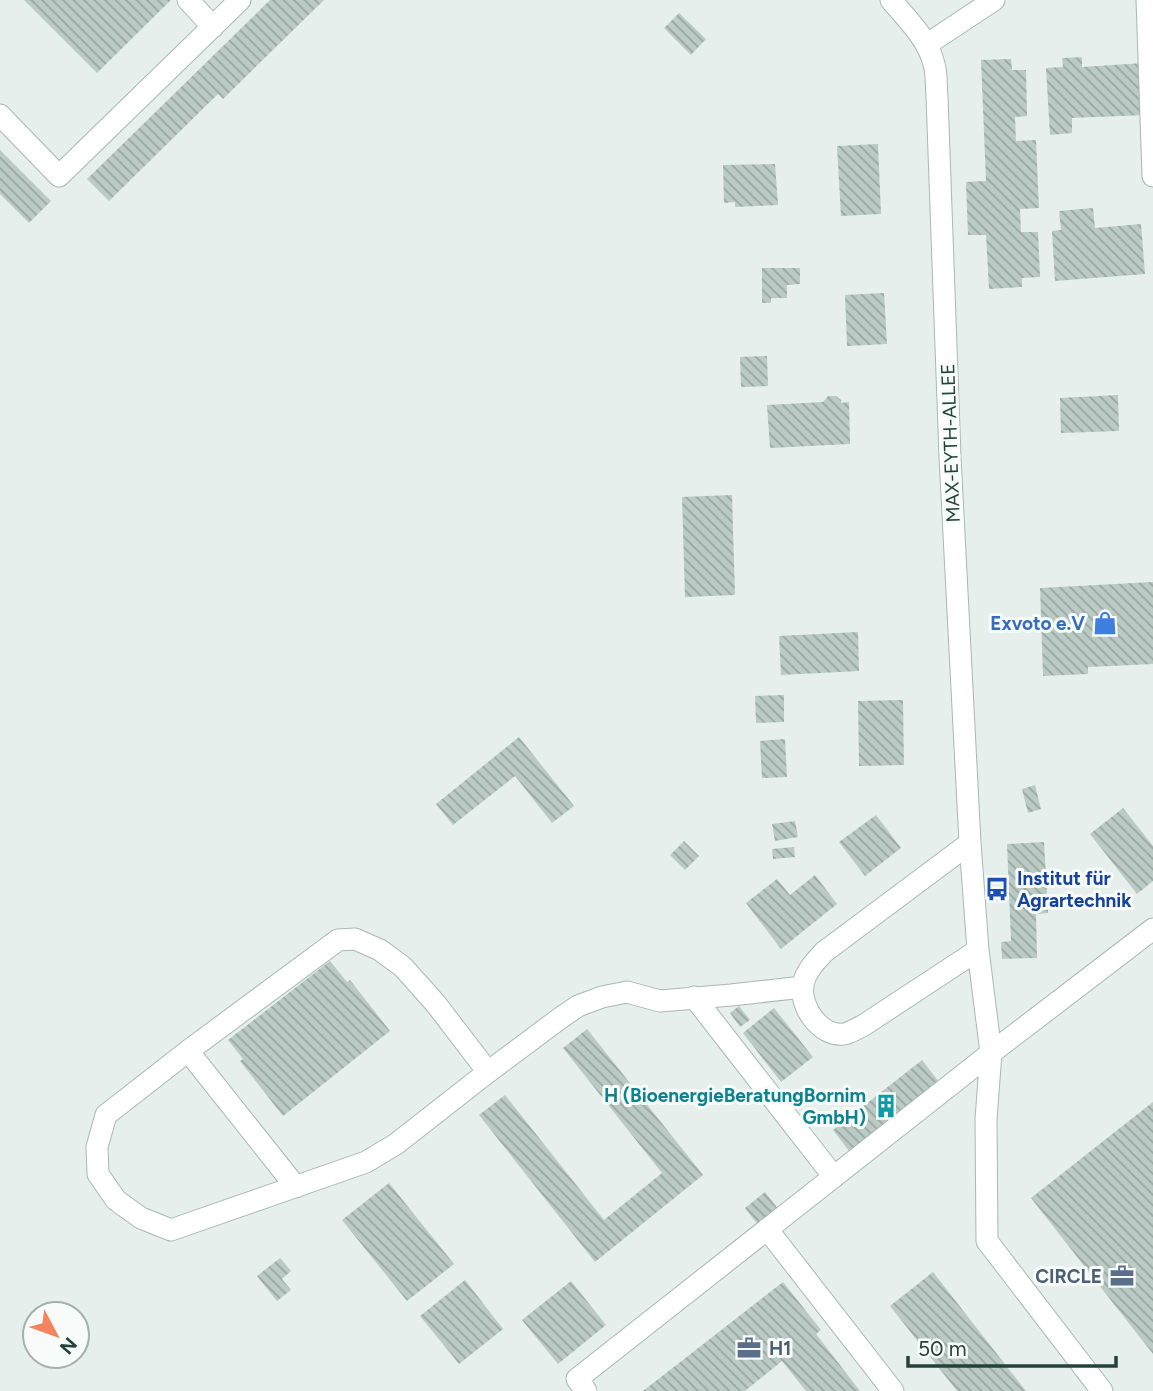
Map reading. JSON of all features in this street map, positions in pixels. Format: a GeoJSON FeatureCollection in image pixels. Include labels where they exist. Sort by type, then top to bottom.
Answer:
{"type":"FeatureCollection","features":[{"type":"Feature","properties":{"kind":"street"},"geometry":{"type":"LineString","coordinates":[[188,0],[213,27]]}},
{"type":"Feature","properties":{"kind":"street"},"geometry":{"type":"LineString","coordinates":[[0,115],[59,176],[240,0]]}},
{"type":"Feature","properties":{"kind":"street","name":"MAX-EYTH-ALLEE"},"geometry":{"type":"LineString","coordinates":[[891,0],[926,45],[934,64],[937,97],[950,457],[970,843],[978,950],[991,1053],[986,1119],[987,1241],[1102,1391]]}},
{"type":"Feature","properties":{"kind":"street"},"geometry":{"type":"LineString","coordinates":[[926,45],[994,0]]}},
{"type":"Feature","properties":{"kind":"street"},"geometry":{"type":"LineString","coordinates":[[1147,0],[1153,176]]}},
{"type":"Feature","properties":{"kind":"street"},"geometry":{"type":"LineString","coordinates":[[970,843],[824,952],[808,970],[803,987],[805,1001],[812,1017],[831,1033],[845,1034],[864,1025],[978,950]]}},
{"type":"Feature","properties":{"kind":"street"},"geometry":{"type":"LineString","coordinates":[[575,1387],[767,1229],[1153,929]]}},
{"type":"Feature","properties":{"kind":"street"},"geometry":{"type":"LineString","coordinates":[[488,1072],[436,1004],[403,967],[380,950],[355,939],[338,940],[106,1115],[97,1147],[98,1174],[116,1200],[141,1218],[172,1230],[366,1162],[396,1144],[578,1006],[627,992],[660,1001],[803,987]]}},
{"type":"Feature","properties":{"kind":"street"},"geometry":{"type":"LineString","coordinates":[[694,997],[834,1177]]}},
{"type":"Feature","properties":{"kind":"street"},"geometry":{"type":"LineString","coordinates":[[188,1051],[296,1186]]}},
{"type":"Feature","properties":{"kind":"street"},"geometry":{"type":"LineString","coordinates":[[767,1229],[893,1391]]}},
{"type":"Feature","properties":{"kind":"building"},"geometry":{"type":"Polygon","coordinates":[[[24,0],[171,0],[97,73],[24,0]]]}},
{"type":"Feature","properties":{"kind":"building"},"geometry":{"type":"Polygon","coordinates":[[[270,0],[324,0],[223,99],[218,94],[109,201],[87,179],[270,0]]]}},
{"type":"Feature","properties":{"kind":"building"},"geometry":{"type":"Polygon","coordinates":[[[679,13],[706,39],[691,55],[664,28],[679,13]]]}},
{"type":"Feature","properties":{"kind":"building"},"geometry":{"type":"Polygon","coordinates":[[[1082,57],[1082,67],[1143,63],[1145,115],[1072,118],[1072,133],[1050,135],[1046,68],[1063,67],[1062,58],[1082,57]]]}},
{"type":"Feature","properties":{"kind":"building"},"geometry":{"type":"Polygon","coordinates":[[[1011,59],[1012,70],[1026,70],[1027,116],[1015,117],[1016,141],[1036,140],[1039,208],[1020,209],[1021,232],[1038,232],[1040,277],[1022,278],[1022,287],[989,289],[986,235],[968,235],[966,182],[986,181],[981,60],[1011,59]]]}},
{"type":"Feature","properties":{"kind":"building"},"geometry":{"type":"Polygon","coordinates":[[[878,144],[881,214],[841,216],[837,146],[878,144]]]}},
{"type":"Feature","properties":{"kind":"building"},"geometry":{"type":"Polygon","coordinates":[[[0,150],[51,201],[29,223],[0,194],[0,150]]]}},
{"type":"Feature","properties":{"kind":"building"},"geometry":{"type":"Polygon","coordinates":[[[775,164],[778,205],[735,207],[735,202],[724,203],[723,165],[775,164]]]}},
{"type":"Feature","properties":{"kind":"building"},"geometry":{"type":"Polygon","coordinates":[[[1093,208],[1095,228],[1141,224],[1145,274],[1055,281],[1052,231],[1061,230],[1059,211],[1093,208]]]}},
{"type":"Feature","properties":{"kind":"building"},"geometry":{"type":"Polygon","coordinates":[[[762,268],[800,268],[800,284],[787,285],[787,298],[771,298],[771,303],[762,303],[762,268]]]}},
{"type":"Feature","properties":{"kind":"building"},"geometry":{"type":"Polygon","coordinates":[[[884,293],[887,344],[847,346],[845,295],[884,293]]]}},
{"type":"Feature","properties":{"kind":"building"},"geometry":{"type":"Polygon","coordinates":[[[767,356],[768,386],[741,387],[740,357],[767,356]]]}},
{"type":"Feature","properties":{"kind":"building"},"geometry":{"type":"Polygon","coordinates":[[[1118,395],[1119,431],[1061,433],[1060,398],[1118,395]]]}},
{"type":"Feature","properties":{"kind":"building"},"geometry":{"type":"Polygon","coordinates":[[[828,396],[836,396],[841,403],[849,402],[850,444],[770,448],[767,405],[823,402],[828,396]]]}},
{"type":"Feature","properties":{"kind":"building"},"geometry":{"type":"Polygon","coordinates":[[[732,495],[735,595],[685,597],[682,497],[732,495]]]}},
{"type":"Feature","properties":{"kind":"building"},"geometry":{"type":"Polygon","coordinates":[[[1153,582],[1153,664],[1088,667],[1088,674],[1043,676],[1040,588],[1153,582]]]}},
{"type":"Feature","properties":{"kind":"building"},"geometry":{"type":"Polygon","coordinates":[[[858,632],[859,671],[781,675],[779,636],[858,632]]]}},
{"type":"Feature","properties":{"kind":"building"},"geometry":{"type":"Polygon","coordinates":[[[784,695],[784,722],[756,723],[755,696],[784,695]]]}},
{"type":"Feature","properties":{"kind":"building"},"geometry":{"type":"Polygon","coordinates":[[[903,700],[904,765],[859,766],[858,701],[903,700]]]}},
{"type":"Feature","properties":{"kind":"building"},"geometry":{"type":"Polygon","coordinates":[[[519,737],[574,806],[552,823],[515,776],[453,825],[436,804],[519,737]]]}},
{"type":"Feature","properties":{"kind":"building"},"geometry":{"type":"Polygon","coordinates":[[[785,739],[787,777],[762,778],[760,741],[785,739]]]}},
{"type":"Feature","properties":{"kind":"building"},"geometry":{"type":"Polygon","coordinates":[[[1035,785],[1041,809],[1028,813],[1022,789],[1035,785]]]}},
{"type":"Feature","properties":{"kind":"building"},"geometry":{"type":"Polygon","coordinates":[[[1123,808],[1153,846],[1153,881],[1137,894],[1090,834],[1123,808]]]}},
{"type":"Feature","properties":{"kind":"building"},"geometry":{"type":"Polygon","coordinates":[[[876,815],[901,848],[865,876],[839,842],[876,815]]]}},
{"type":"Feature","properties":{"kind":"building"},"geometry":{"type":"Polygon","coordinates":[[[795,821],[798,837],[775,841],[772,824],[795,821]]]}},
{"type":"Feature","properties":{"kind":"building"},"geometry":{"type":"Polygon","coordinates":[[[684,841],[699,856],[685,870],[670,855],[684,841]]]}},
{"type":"Feature","properties":{"kind":"building"},"geometry":{"type":"Polygon","coordinates":[[[1044,842],[1048,913],[1036,914],[1037,958],[1002,959],[1001,942],[1011,941],[1007,844],[1044,842]]]}},
{"type":"Feature","properties":{"kind":"building"},"geometry":{"type":"Polygon","coordinates":[[[794,847],[795,857],[773,859],[772,849],[794,847]]]}},
{"type":"Feature","properties":{"kind":"building"},"geometry":{"type":"Polygon","coordinates":[[[815,875],[837,904],[781,949],[746,903],[777,879],[790,895],[815,875]]]}},
{"type":"Feature","properties":{"kind":"building"},"geometry":{"type":"Polygon","coordinates":[[[330,961],[347,982],[350,980],[390,1031],[283,1116],[240,1061],[243,1059],[228,1040],[330,961]]]}},
{"type":"Feature","properties":{"kind":"building"},"geometry":{"type":"Polygon","coordinates":[[[739,1006],[750,1020],[740,1027],[730,1013],[739,1006]]]}},
{"type":"Feature","properties":{"kind":"building"},"geometry":{"type":"Polygon","coordinates":[[[774,1008],[813,1057],[781,1082],[743,1033],[774,1008]]]}},
{"type":"Feature","properties":{"kind":"building"},"geometry":{"type":"Polygon","coordinates":[[[587,1029],[703,1175],[595,1262],[479,1115],[505,1095],[604,1220],[662,1173],[563,1048],[587,1029]]]}},
{"type":"Feature","properties":{"kind":"building","name":"H (BioenergieBeratungBornim GmbH)"},"geometry":{"type":"Polygon","coordinates":[[[922,1060],[939,1082],[849,1151],[833,1130],[922,1060]]]}},
{"type":"Feature","properties":{"kind":"building","name":"CIRCLE"},"geometry":{"type":"Polygon","coordinates":[[[1153,1102],[1153,1354],[1031,1198],[1153,1102]]]}},
{"type":"Feature","properties":{"kind":"building"},"geometry":{"type":"Polygon","coordinates":[[[389,1183],[454,1264],[407,1301],[342,1220],[389,1183]]]}},
{"type":"Feature","properties":{"kind":"building"},"geometry":{"type":"Polygon","coordinates":[[[765,1192],[779,1210],[759,1226],[745,1208],[765,1192]]]}},
{"type":"Feature","properties":{"kind":"building"},"geometry":{"type":"Polygon","coordinates":[[[280,1258],[291,1271],[282,1279],[291,1290],[277,1301],[257,1276],[280,1258]]]}},
{"type":"Feature","properties":{"kind":"building"},"geometry":{"type":"Polygon","coordinates":[[[933,1272],[1026,1391],[957,1391],[890,1306],[933,1272]]]}},
{"type":"Feature","properties":{"kind":"building"},"geometry":{"type":"Polygon","coordinates":[[[465,1280],[503,1329],[459,1364],[420,1316],[465,1280]]]}},
{"type":"Feature","properties":{"kind":"building"},"geometry":{"type":"Polygon","coordinates":[[[571,1281],[606,1325],[558,1364],[522,1320],[571,1281]]]}},
{"type":"Feature","properties":{"kind":"building","name":"H1"},"geometry":{"type":"Polygon","coordinates":[[[783,1282],[821,1330],[816,1334],[860,1391],[806,1391],[782,1361],[745,1391],[643,1391],[783,1282]]]}},
{"type":"Feature","properties":{"kind":"place","name":"Exvoto e.V"},"geometry":{"type":"Point","coordinates":[1105,623]}},
{"type":"Feature","properties":{"kind":"place","name":"Institut für Agrartechnik"},"geometry":{"type":"Point","coordinates":[997,889]}},
{"type":"Feature","properties":{"kind":"place","name":"H (BioenergieBeratungBornim GmbH)"},"geometry":{"type":"Point","coordinates":[886,1106]}},
{"type":"Feature","properties":{"kind":"place","name":"CIRCLE"},"geometry":{"type":"Point","coordinates":[1122,1276]}},
{"type":"Feature","properties":{"kind":"place","name":"H1"},"geometry":{"type":"Point","coordinates":[749,1348]}}]}
